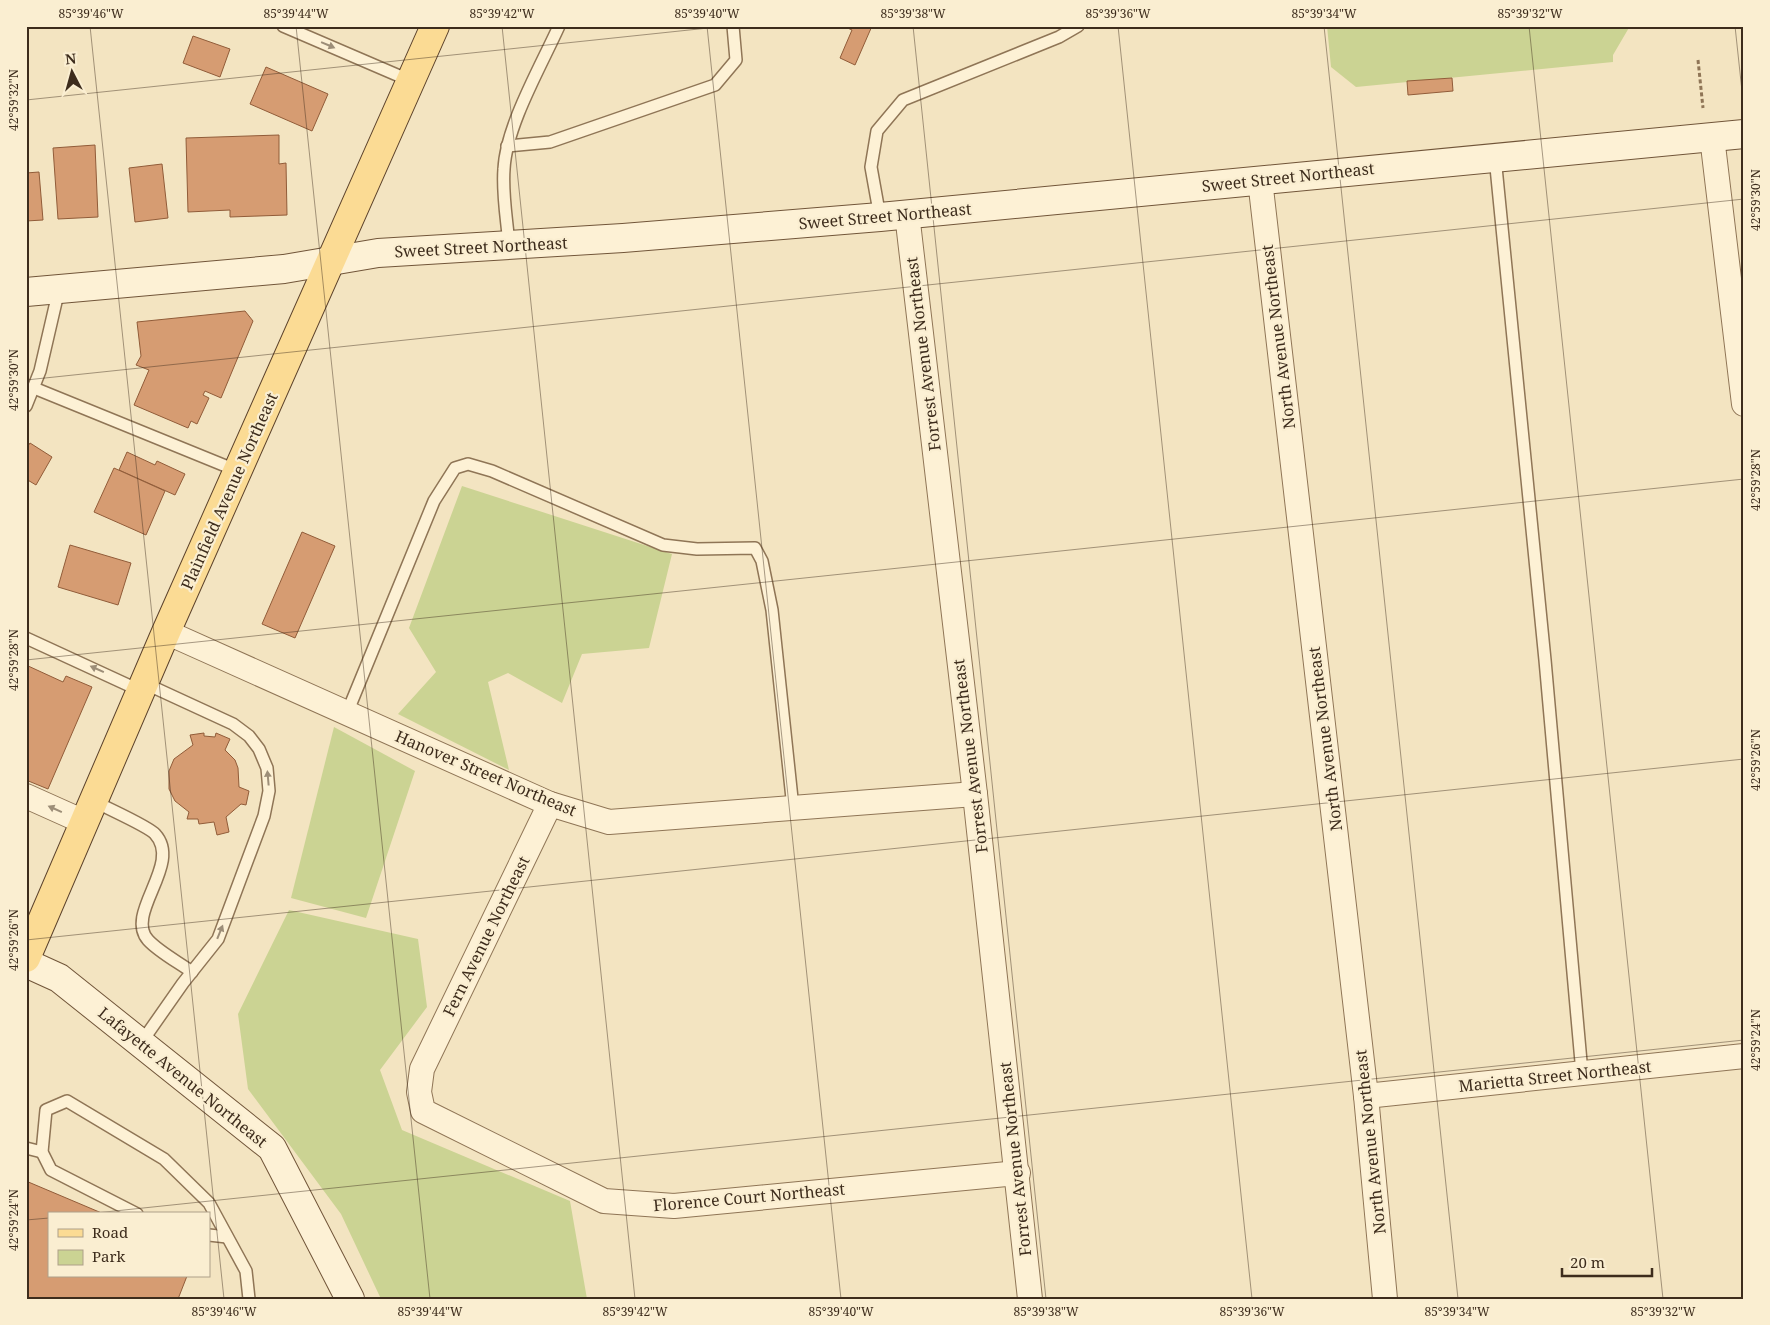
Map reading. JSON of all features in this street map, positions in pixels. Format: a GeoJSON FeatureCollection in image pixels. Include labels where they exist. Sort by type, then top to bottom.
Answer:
{"type":"FeatureCollection","features":[{"type":"Feature","properties":{"kind":"main road","name":"Plainfield Avenue Northeast"},"geometry":{"type":"LineString","coordinates":[[26,958],[166,632],[333,260],[435,26]]}},
{"type":"Feature","properties":{"kind":"street","name":"Sweet Street Northeast"},"geometry":{"type":"LineString","coordinates":[[26,292],[284,268],[378,253],[623,238],[880,217],[1744,134]]}},
{"type":"Feature","properties":{"kind":"street"},"geometry":{"type":"LineString","coordinates":[[1712,137],[1744,404]]}},
{"type":"Feature","properties":{"kind":"street","name":"North Avenue Northeast"},"geometry":{"type":"LineString","coordinates":[[1260,180],[1366,1096],[1385,1299]]}},
{"type":"Feature","properties":{"kind":"street","name":"Forrest Avenue Northeast"},"geometry":{"type":"LineString","coordinates":[[907,214],[1018,1173],[1030,1299]]}},
{"type":"Feature","properties":{"kind":"street","name":"Hanover Street Northeast"},"geometry":{"type":"LineString","coordinates":[[166,632],[550,804],[609,822],[975,794]]}},
{"type":"Feature","properties":{"kind":"street"},"geometry":{"type":"LineString","coordinates":[[26,796],[89,811]]}},
{"type":"Feature","properties":{"kind":"street","name":"Fern Avenue Northeast"},"geometry":{"type":"LineString","coordinates":[[422,1069],[550,804]]}},
{"type":"Feature","properties":{"kind":"street","name":"Lafayette Avenue Northeast"},"geometry":{"type":"LineString","coordinates":[[26,963],[59,978],[272,1148],[350,1299]]}},
{"type":"Feature","properties":{"kind":"street","name":"Marietta Street Northeast"},"geometry":{"type":"LineString","coordinates":[[1366,1096],[1744,1056]]}},
{"type":"Feature","properties":{"kind":"street","name":"Florence Court Northeast"},"geometry":{"type":"LineString","coordinates":[[422,1069],[419,1092],[424,1111],[604,1201],[674,1206],[1018,1173]]}},
{"type":"Feature","properties":{"kind":"lane"},"geometry":{"type":"LineString","coordinates":[[283,26],[411,81]]}},
{"type":"Feature","properties":{"kind":"lane"},"geometry":{"type":"LineString","coordinates":[[509,245],[504,169],[507,146],[518,115],[559,26]]}},
{"type":"Feature","properties":{"kind":"lane"},"geometry":{"type":"LineString","coordinates":[[507,146],[550,142],[715,85],[736,60],[733,26]]}},
{"type":"Feature","properties":{"kind":"lane"},"geometry":{"type":"LineString","coordinates":[[880,217],[872,167],[877,131],[902,100],[1059,37],[1078,26]]}},
{"type":"Feature","properties":{"kind":"lane"},"geometry":{"type":"LineString","coordinates":[[1495,157],[1545,660],[1582,1073]]}},
{"type":"Feature","properties":{"kind":"lane"},"geometry":{"type":"LineString","coordinates":[[26,406],[34,388],[47,344],[59,289]]}},
{"type":"Feature","properties":{"kind":"lane"},"geometry":{"type":"LineString","coordinates":[[34,388],[238,472]]}},
{"type":"Feature","properties":{"kind":"lane"},"geometry":{"type":"LineString","coordinates":[[347,713],[434,501],[455,468],[468,464],[492,471],[663,545],[697,549],[755,548],[762,561],[772,610],[793,808]]}},
{"type":"Feature","properties":{"kind":"lane"},"geometry":{"type":"LineString","coordinates":[[26,638],[233,724],[249,736],[259,750],[267,768],[269,791],[264,816],[218,939],[141,1043]]}},
{"type":"Feature","properties":{"kind":"lane"},"geometry":{"type":"LineString","coordinates":[[89,811],[154,834],[163,847],[162,864],[144,913],[144,927],[147,939],[192,972]]}},
{"type":"Feature","properties":{"kind":"lane"},"geometry":{"type":"LineString","coordinates":[[133,1212],[51,1170],[42,1152],[46,1110],[67,1101],[164,1159],[209,1203],[246,1271],[249,1299]]}},
{"type":"Feature","properties":{"kind":"lane"},"geometry":{"type":"LineString","coordinates":[[26,1148],[42,1152]]}},
{"type":"Feature","properties":{"kind":"lane"},"geometry":{"type":"LineString","coordinates":[[210,1235],[227,1237]]}},
{"type":"Feature","properties":{"kind":"path"},"geometry":{"type":"LineString","coordinates":[[1698,60],[1703,109]]}},
{"type":"Feature","properties":{"kind":"green space"},"geometry":{"type":"Polygon","coordinates":[[[1327,26],[1630,26],[1613,55],[1613,62],[1356,87],[1331,67],[1327,26]]]}},
{"type":"Feature","properties":{"kind":"green space"},"geometry":{"type":"Polygon","coordinates":[[[462,486],[672,554],[649,648],[582,654],[562,703],[508,673],[488,682],[509,770],[398,714],[436,672],[409,628],[462,486]]]}},
{"type":"Feature","properties":{"kind":"green space"},"geometry":{"type":"Polygon","coordinates":[[[334,727],[415,771],[366,918],[291,898],[334,727]]]}},
{"type":"Feature","properties":{"kind":"green space"},"geometry":{"type":"Polygon","coordinates":[[[289,910],[418,939],[427,1007],[380,1070],[402,1130],[570,1201],[587,1299],[381,1299],[341,1214],[248,1089],[238,1014],[289,910]]]}},
{"type":"Feature","properties":{"kind":"building"},"geometry":{"type":"Polygon","coordinates":[[[843,26],[872,26],[855,65],[840,58],[852,30],[843,26]]]}},
{"type":"Feature","properties":{"kind":"building"},"geometry":{"type":"Polygon","coordinates":[[[193,36],[230,49],[220,77],[183,63],[193,36]]]}},
{"type":"Feature","properties":{"kind":"building"},"geometry":{"type":"Polygon","coordinates":[[[266,67],[328,94],[312,131],[250,104],[266,67]]]}},
{"type":"Feature","properties":{"kind":"building"},"geometry":{"type":"Polygon","coordinates":[[[1452,78],[1453,91],[1408,95],[1407,81],[1452,78]]]}},
{"type":"Feature","properties":{"kind":"building"},"geometry":{"type":"Polygon","coordinates":[[[279,135],[279,164],[286,163],[287,215],[230,217],[230,210],[188,212],[186,138],[279,135]]]}},
{"type":"Feature","properties":{"kind":"building"},"geometry":{"type":"Polygon","coordinates":[[[95,145],[98,217],[58,219],[53,148],[95,145]]]}},
{"type":"Feature","properties":{"kind":"building"},"geometry":{"type":"Polygon","coordinates":[[[162,164],[168,218],[135,222],[129,168],[162,164]]]}},
{"type":"Feature","properties":{"kind":"building"},"geometry":{"type":"Polygon","coordinates":[[[39,172],[43,220],[26,221],[26,173],[39,172]]]}},
{"type":"Feature","properties":{"kind":"building"},"geometry":{"type":"Polygon","coordinates":[[[245,311],[253,321],[221,398],[205,391],[203,395],[209,398],[197,424],[191,421],[188,428],[134,405],[149,370],[136,365],[141,356],[137,322],[245,311]]]}},
{"type":"Feature","properties":{"kind":"building"},"geometry":{"type":"Polygon","coordinates":[[[30,443],[52,457],[36,485],[26,479],[26,449],[30,443]]]}},
{"type":"Feature","properties":{"kind":"building"},"geometry":{"type":"Polygon","coordinates":[[[127,452],[155,465],[157,461],[185,474],[175,495],[119,470],[127,452]]]}},
{"type":"Feature","properties":{"kind":"building"},"geometry":{"type":"Polygon","coordinates":[[[114,468],[165,491],[146,535],[94,512],[114,468]]]}},
{"type":"Feature","properties":{"kind":"building"},"geometry":{"type":"Polygon","coordinates":[[[302,532],[335,546],[295,638],[262,624],[302,532]]]}},
{"type":"Feature","properties":{"kind":"building"},"geometry":{"type":"Polygon","coordinates":[[[70,545],[131,563],[118,605],[58,587],[70,545]]]}},
{"type":"Feature","properties":{"kind":"building"},"geometry":{"type":"Polygon","coordinates":[[[26,665],[63,682],[66,676],[92,687],[48,789],[26,780],[26,665]]]}},
{"type":"Feature","properties":{"kind":"building"},"geometry":{"type":"Polygon","coordinates":[[[204,733],[204,736],[215,737],[216,733],[230,739],[225,750],[235,760],[238,768],[239,787],[249,791],[246,805],[241,804],[226,817],[229,832],[217,835],[214,822],[199,824],[198,819],[187,819],[189,812],[175,801],[169,789],[169,771],[174,759],[193,745],[190,735],[204,733]]]}},
{"type":"Feature","properties":{"kind":"building"},"geometry":{"type":"Polygon","coordinates":[[[26,1181],[99,1212],[48,1212],[48,1278],[186,1278],[178,1299],[26,1299],[26,1181]]]}}]}
